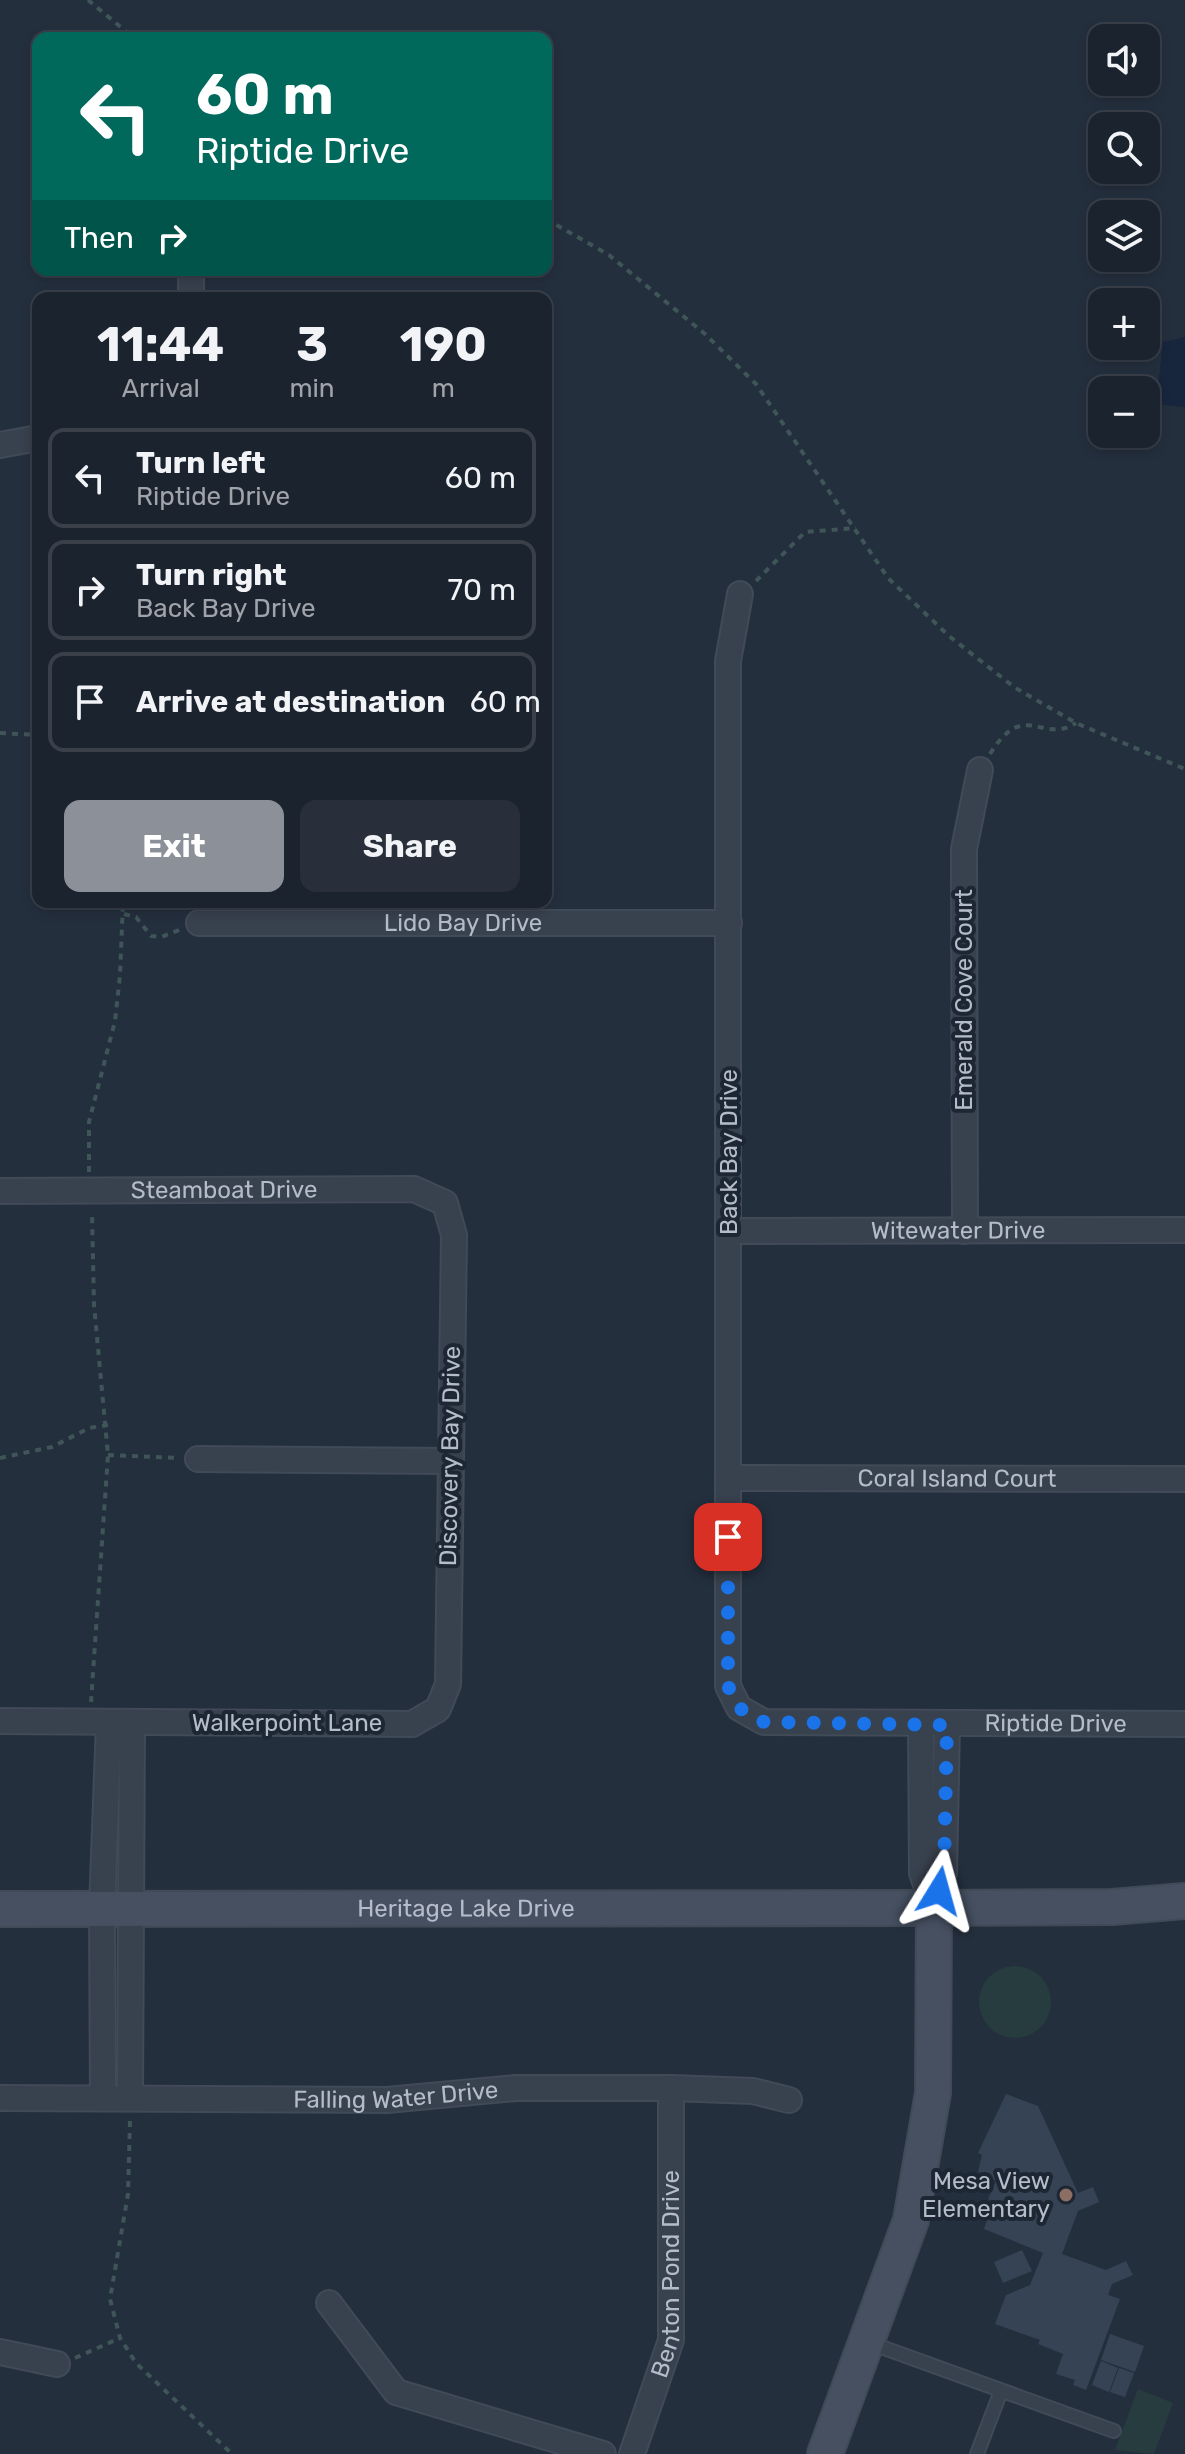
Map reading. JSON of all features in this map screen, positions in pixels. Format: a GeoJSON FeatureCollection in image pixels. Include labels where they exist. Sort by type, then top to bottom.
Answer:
{"type":"FeatureCollection","features":[{"type":"Feature","properties":{"kind":"street"},"geometry":{"type":"LineString","coordinates":[[0,445],[32,439]]}},
{"type":"Feature","properties":{"kind":"street","name":"Back Bay Drive"},"geometry":{"type":"LineString","coordinates":[[739,1708],[728,1686],[728,661],[740,594]]}},
{"type":"Feature","properties":{"kind":"street","name":"Emerald Cove Court"},"geometry":{"type":"LineString","coordinates":[[965,1231],[964,849],[980,770]]}},
{"type":"Feature","properties":{"kind":"street","name":"Lido Bay Drive"},"geometry":{"type":"LineString","coordinates":[[199,923],[459,913],[729,923]]}},
{"type":"Feature","properties":{"kind":"street","name":"Steamboat Drive"},"geometry":{"type":"LineString","coordinates":[[0,1191],[414,1189],[445,1203]]}},
{"type":"Feature","properties":{"kind":"street","name":"Discovery Bay Drive"},"geometry":{"type":"LineString","coordinates":[[438,1709],[448,1684],[454,1235],[445,1203]]}},
{"type":"Feature","properties":{"kind":"street","name":"Witewater Drive"},"geometry":{"type":"LineString","coordinates":[[730,1231],[1185,1230]]}},
{"type":"Feature","properties":{"kind":"street"},"geometry":{"type":"LineString","coordinates":[[198,1459],[449,1461]]}},
{"type":"Feature","properties":{"kind":"street","name":"Coral Island Court"},"geometry":{"type":"LineString","coordinates":[[729,1478],[1185,1479]]}},
{"type":"Feature","properties":{"kind":"street","name":"Riptide Drive"},"geometry":{"type":"LineString","coordinates":[[739,1708],[764,1722],[1185,1724]]}},
{"type":"Feature","properties":{"kind":"street","name":"Walkerpoint Lane"},"geometry":{"type":"LineString","coordinates":[[0,1721],[412,1724],[438,1709]]}},
{"type":"Feature","properties":{"kind":"street"},"geometry":{"type":"LineString","coordinates":[[111,1722],[116,1909],[130,2098]]}},
{"type":"Feature","properties":{"kind":"street"},"geometry":{"type":"LineString","coordinates":[[921,1724],[922,1873],[934,1908]]}},
{"type":"Feature","properties":{"kind":"street"},"geometry":{"type":"LineString","coordinates":[[825,2454],[911,2220],[933,2093],[934,1908],[944,1873],[947,1725]]}},
{"type":"Feature","properties":{"kind":"street","name":"Heritage Lake Drive"},"geometry":{"type":"LineString","coordinates":[[0,1909],[1112,1907],[1185,1901]]}},
{"type":"Feature","properties":{"kind":"street"},"geometry":{"type":"LineString","coordinates":[[103,2097],[116,1909]]}},
{"type":"Feature","properties":{"kind":"street","name":"Falling Water Drive"},"geometry":{"type":"LineString","coordinates":[[0,2098],[387,2100],[516,2088],[671,2088],[753,2091],[789,2100]]}},
{"type":"Feature","properties":{"kind":"street","name":"Benton Pond Drive"},"geometry":{"type":"LineString","coordinates":[[632,2454],[671,2340],[671,2088]]}},
{"type":"Feature","properties":{"kind":"street"},"geometry":{"type":"LineString","coordinates":[[329,2303],[396,2392],[603,2454]]}},
{"type":"Feature","properties":{"kind":"street"},"geometry":{"type":"LineString","coordinates":[[0,2352],[57,2364]]}},
{"type":"Feature","properties":{"kind":"lane"},"geometry":{"type":"LineString","coordinates":[[867,2342],[1114,2431]]}},
{"type":"Feature","properties":{"kind":"lane"},"geometry":{"type":"LineString","coordinates":[[977,2454],[1001,2391]]}},
{"type":"Feature","properties":{"kind":"path"},"geometry":{"type":"LineString","coordinates":[[88,0],[127,32]]}},
{"type":"Feature","properties":{"kind":"path"},"geometry":{"type":"LineString","coordinates":[[552,222],[609,255],[705,334],[756,384],[888,578],[949,636],[1014,687],[1076,723],[1185,769]]}},
{"type":"Feature","properties":{"kind":"path"},"geometry":{"type":"LineString","coordinates":[[740,594],[770,570],[805,532],[856,528]]}},
{"type":"Feature","properties":{"kind":"path"},"geometry":{"type":"LineString","coordinates":[[980,770],[1007,730],[1029,725],[1059,729],[1076,723]]}},
{"type":"Feature","properties":{"kind":"path"},"geometry":{"type":"LineString","coordinates":[[0,733],[32,735]]}},
{"type":"Feature","properties":{"kind":"path"},"geometry":{"type":"LineString","coordinates":[[111,1722],[108,1425],[94,1305],[89,1122],[115,1021],[124,908]]}},
{"type":"Feature","properties":{"kind":"path"},"geometry":{"type":"LineString","coordinates":[[124,914],[136,917],[151,936],[161,937],[199,923]]}},
{"type":"Feature","properties":{"kind":"path"},"geometry":{"type":"LineString","coordinates":[[0,1458],[52,1447],[89,1428],[108,1425]]}},
{"type":"Feature","properties":{"kind":"path"},"geometry":{"type":"LineString","coordinates":[[108,1455],[198,1459]]}},
{"type":"Feature","properties":{"kind":"path"},"geometry":{"type":"LineString","coordinates":[[130,2098],[128,2194],[110,2299],[120,2338],[136,2363],[232,2454]]}},
{"type":"Feature","properties":{"kind":"path"},"geometry":{"type":"LineString","coordinates":[[57,2364],[120,2338]]}},
{"type":"Feature","properties":{"kind":"green space"},"geometry":{"type":"Polygon","coordinates":[[[1008,1966],[1022,1966],[1041,1976],[1051,1995],[1051,2009],[1041,2028],[1022,2038],[1008,2038],[989,2028],[979,2009],[979,1995],[989,1976],[1008,1966]]]}},
{"type":"Feature","properties":{"kind":"green space"},"geometry":{"type":"Polygon","coordinates":[[[1138,2389],[1173,2403],[1154,2454],[1115,2450],[1138,2389]]]}},
{"type":"Feature","properties":{"kind":"water"},"geometry":{"type":"Polygon","coordinates":[[[1185,337],[1185,407],[1160,404],[1163,342],[1185,337]]]}},
{"type":"Feature","properties":{"kind":"building"},"geometry":{"type":"Polygon","coordinates":[[[1006,2094],[1038,2106],[1078,2193],[1093,2187],[1099,2202],[1078,2211],[1062,2254],[1106,2270],[1126,2261],[1133,2275],[1112,2284],[1108,2295],[1120,2299],[1086,2390],[1073,2385],[1075,2380],[1056,2374],[1063,2354],[1038,2344],[1040,2340],[995,2324],[1006,2295],[1030,2285],[1043,2253],[984,2229],[993,2202],[988,2199],[996,2181],[978,2172],[982,2155],[978,2153],[1006,2094]]]}},
{"type":"Feature","properties":{"kind":"building"},"geometry":{"type":"Polygon","coordinates":[[[1022,2250],[1032,2271],[1003,2283],[994,2262],[1022,2250]]]}},
{"type":"Feature","properties":{"kind":"building"},"geometry":{"type":"Polygon","coordinates":[[[1110,2334],[1144,2346],[1135,2372],[1101,2360],[1110,2334]]]}},
{"type":"Feature","properties":{"kind":"building"},"geometry":{"type":"Polygon","coordinates":[[[1101,2361],[1118,2368],[1109,2392],[1092,2385],[1101,2361]]]}},
{"type":"Feature","properties":{"kind":"building"},"geometry":{"type":"Polygon","coordinates":[[[1119,2368],[1134,2373],[1125,2397],[1110,2392],[1119,2368]]]}},
{"type":"Feature","properties":{"kind":"place","name":"Mesa View Elementary"},"geometry":{"type":"Point","coordinates":[1066,2195]}},
{"type":"Feature","properties":{"kind":"route"},"geometry":{"type":"LineString","coordinates":[[728,1537],[728,1686],[739,1708],[764,1722],[947,1725],[944,1746],[944,1873],[939,1891]]}}]}
